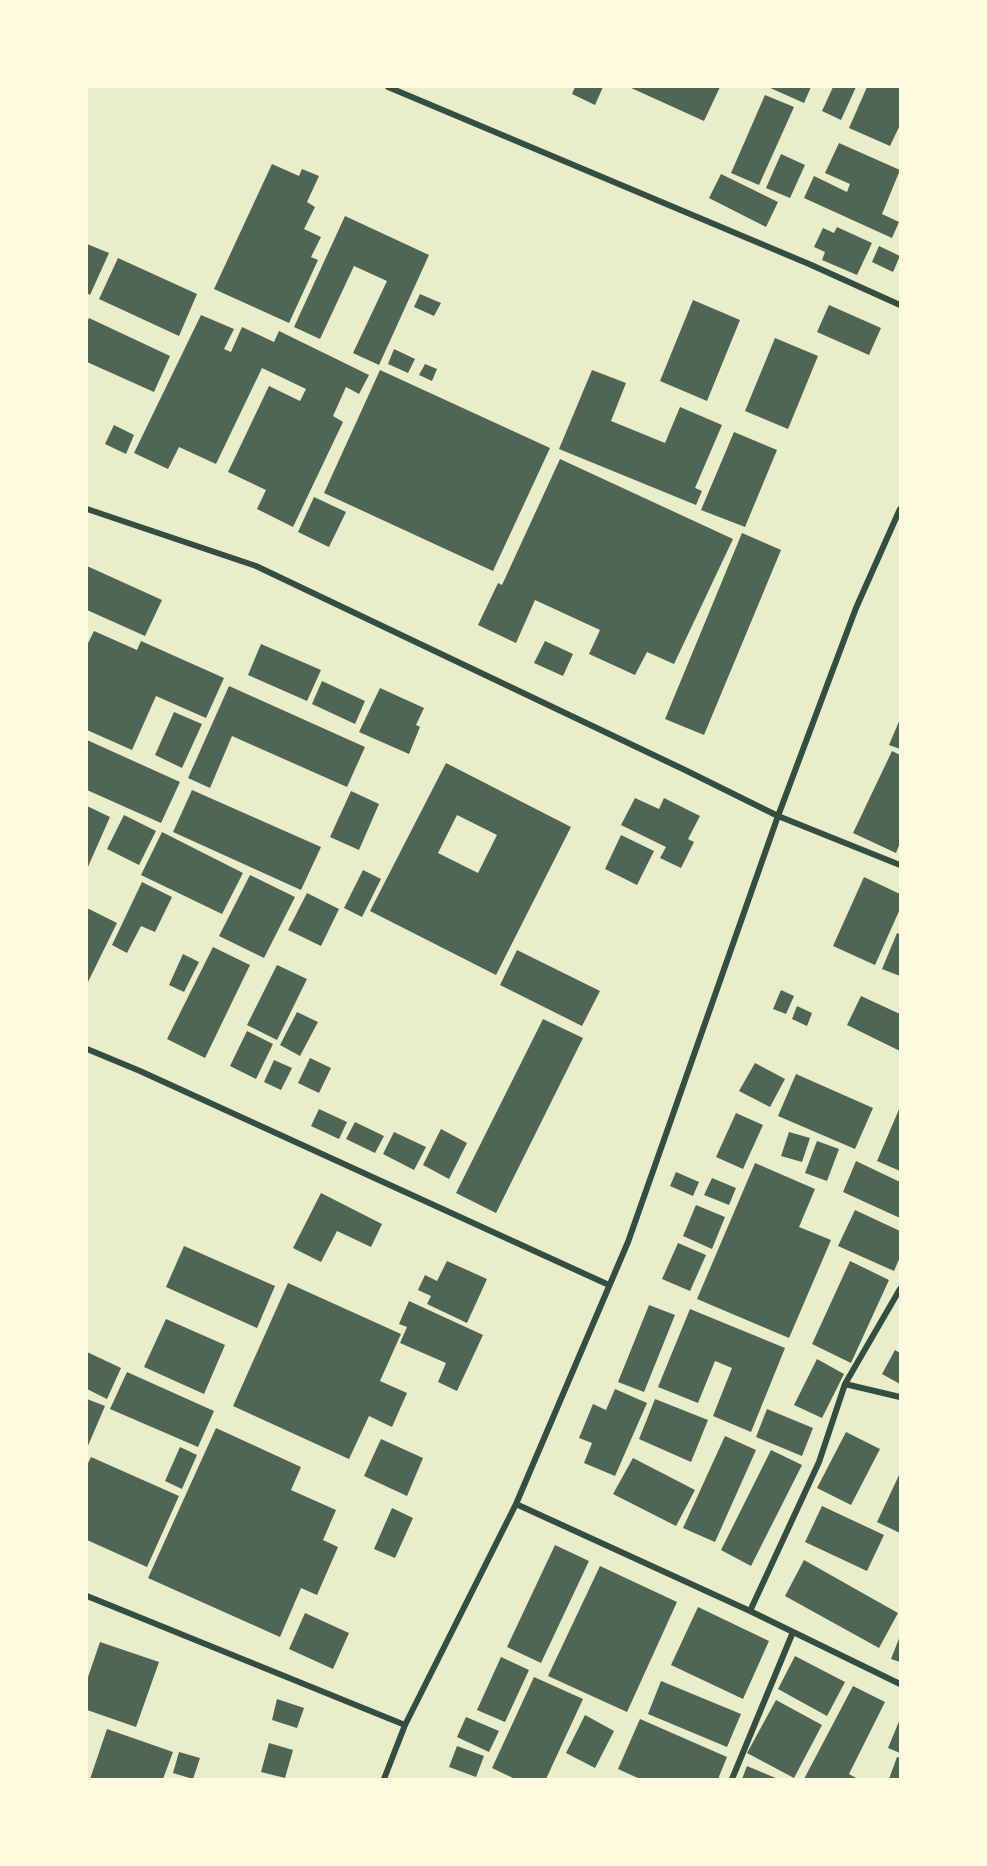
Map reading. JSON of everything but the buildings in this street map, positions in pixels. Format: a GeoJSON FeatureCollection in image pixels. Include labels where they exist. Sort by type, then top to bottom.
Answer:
{"type":"FeatureCollection","features":[{"type":"Feature","properties":{"kind":"street"},"geometry":{"type":"LineString","coordinates":[[388,87],[809,264],[900,305]]}},
{"type":"Feature","properties":{"kind":"street"},"geometry":{"type":"LineString","coordinates":[[87,509],[256,566],[778,816],[900,866]]}},
{"type":"Feature","properties":{"kind":"street"},"geometry":{"type":"LineString","coordinates":[[384,1779],[405,1725],[516,1504],[628,1242],[778,816],[856,608],[900,509]]}},
{"type":"Feature","properties":{"kind":"street"},"geometry":{"type":"LineString","coordinates":[[87,1049],[609,1285]]}},
{"type":"Feature","properties":{"kind":"street"},"geometry":{"type":"LineString","coordinates":[[750,1611],[819,1462],[845,1384],[900,1288]]}},
{"type":"Feature","properties":{"kind":"street"},"geometry":{"type":"LineString","coordinates":[[845,1384],[900,1397]]}},
{"type":"Feature","properties":{"kind":"street"},"geometry":{"type":"LineString","coordinates":[[516,1504],[750,1611],[900,1684]]}},
{"type":"Feature","properties":{"kind":"street"},"geometry":{"type":"LineString","coordinates":[[87,1596],[405,1725]]}},
{"type":"Feature","properties":{"kind":"street"},"geometry":{"type":"LineString","coordinates":[[732,1779],[793,1632]]}}]}
